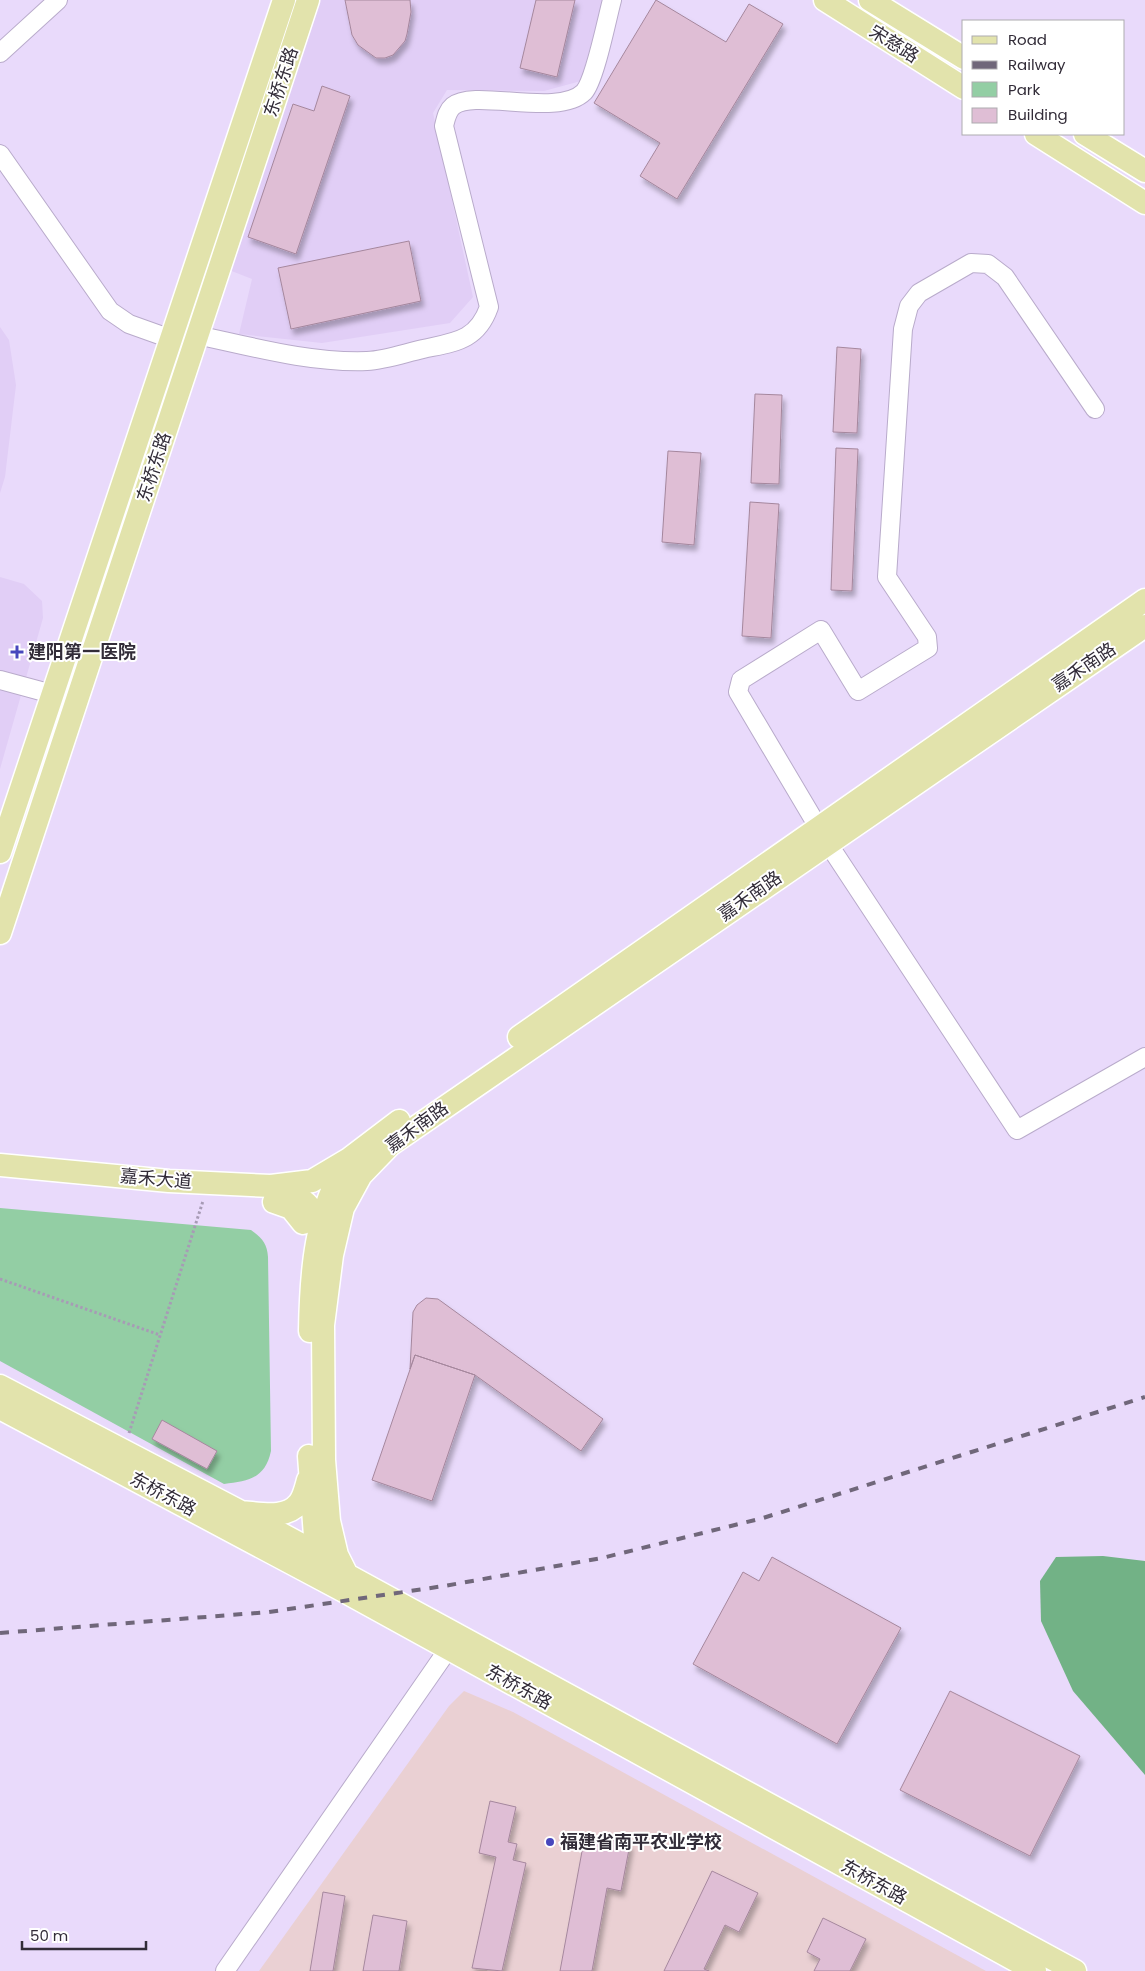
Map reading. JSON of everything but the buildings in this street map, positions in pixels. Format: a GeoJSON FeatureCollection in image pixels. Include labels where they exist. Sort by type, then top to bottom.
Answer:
{"type":"FeatureCollection","features":[{"type":"Feature","properties":{"kind":"main road","name":"东桥东路"},"geometry":{"type":"LineString","coordinates":[[0,852],[284,0]]}},
{"type":"Feature","properties":{"kind":"main road","name":"东桥东路"},"geometry":{"type":"LineString","coordinates":[[0,933],[308,0]]}},
{"type":"Feature","properties":{"kind":"main road","name":"宋慈路"},"geometry":{"type":"LineString","coordinates":[[870,0],[962,57]]}},
{"type":"Feature","properties":{"kind":"main road","name":"宋慈路"},"geometry":{"type":"LineString","coordinates":[[831,1],[962,87]]}},
{"type":"Feature","properties":{"kind":"main road"},"geometry":{"type":"LineString","coordinates":[[1038,135],[1145,203]]}},
{"type":"Feature","properties":{"kind":"main road"},"geometry":{"type":"LineString","coordinates":[[1087,135],[1145,171]]}},
{"type":"Feature","properties":{"kind":"main road","name":"嘉禾南路"},"geometry":{"type":"LineString","coordinates":[[355,1167],[383,1142],[398,1139],[823,835],[1145,600]]}},
{"type":"Feature","properties":{"kind":"main road","name":"嘉禾南路"},"geometry":{"type":"LineString","coordinates":[[823,835],[1145,626]]}},
{"type":"Feature","properties":{"kind":"main road"},"geometry":{"type":"LineString","coordinates":[[307,1192],[346,1179],[383,1142]]}},
{"type":"Feature","properties":{"kind":"main road","name":"嘉禾大道"},"geometry":{"type":"LineString","coordinates":[[0,1165],[169,1180],[276,1194]]}},
{"type":"Feature","properties":{"kind":"main road"},"geometry":{"type":"LineString","coordinates":[[307,1192],[355,1167]]}},
{"type":"Feature","properties":{"kind":"main road"},"geometry":{"type":"LineString","coordinates":[[321,1224],[336,1179],[355,1167]]}},
{"type":"Feature","properties":{"kind":"main road"},"geometry":{"type":"LineString","coordinates":[[344,1582],[308,1440],[310,1301],[323,1258],[343,1208],[355,1167]]}},
{"type":"Feature","properties":{"kind":"main road","name":"嘉禾大道"},"geometry":{"type":"LineString","coordinates":[[0,1179],[205,1197],[307,1192]]}},
{"type":"Feature","properties":{"kind":"main road"},"geometry":{"type":"LineString","coordinates":[[307,1192],[321,1224],[323,1258]]}},
{"type":"Feature","properties":{"kind":"main road"},"geometry":{"type":"LineString","coordinates":[[276,1194],[302,1222],[312,1236],[323,1258]]}},
{"type":"Feature","properties":{"kind":"main road"},"geometry":{"type":"LineString","coordinates":[[0,1386],[123,1451],[237,1522],[276,1531],[320,1555]]}},
{"type":"Feature","properties":{"kind":"main road","name":"东桥东路"},"geometry":{"type":"LineString","coordinates":[[0,1408],[237,1522],[344,1582],[1075,1971]]}},
{"type":"Feature","properties":{"kind":"main road"},"geometry":{"type":"LineString","coordinates":[[318,1478],[312,1515],[320,1555],[328,1574],[344,1582]]}},
{"type":"Feature","properties":{"kind":"main road"},"geometry":{"type":"LineString","coordinates":[[237,1522],[289,1511],[300,1503],[318,1478]]}},
{"type":"Feature","properties":{"kind":"main road"},"geometry":{"type":"LineString","coordinates":[[276,1531],[304,1524],[312,1515]]}},
{"type":"Feature","properties":{"kind":"main road","name":"东桥东路"},"geometry":{"type":"LineString","coordinates":[[344,1582],[449,1648],[1035,1971]]}},
{"type":"Feature","properties":{"kind":"street"},"geometry":{"type":"LineString","coordinates":[[0,53],[58,0]]}},
{"type":"Feature","properties":{"kind":"street"},"geometry":{"type":"LineString","coordinates":[[197,335],[312,358],[369,361],[461,341],[476,332],[485,318],[489,307],[444,126],[448,112],[454,104],[471,101],[570,101],[584,91],[590,78],[612,0]]}},
{"type":"Feature","properties":{"kind":"street"},"geometry":{"type":"LineString","coordinates":[[0,154],[110,311],[129,324],[171,339]]}},
{"type":"Feature","properties":{"kind":"street"},"geometry":{"type":"LineString","coordinates":[[1095,409],[1005,277],[988,264],[971,264],[919,293],[910,306],[903,329],[887,577],[927,637],[928,648],[858,691],[821,630],[741,680],[738,692],[823,835],[1017,1130],[1145,1057]]}},
{"type":"Feature","properties":{"kind":"street"},"geometry":{"type":"LineString","coordinates":[[0,680],[52,694]]}},
{"type":"Feature","properties":{"kind":"street"},"geometry":{"type":"LineString","coordinates":[[225,1971],[449,1648]]}},
{"type":"Feature","properties":{"kind":"path"},"geometry":{"type":"LineString","coordinates":[[123,1451],[205,1197]]}},
{"type":"Feature","properties":{"kind":"path"},"geometry":{"type":"LineString","coordinates":[[0,1279],[160,1335]]}},
{"type":"Feature","properties":{"kind":"shaded area"},"geometry":{"type":"Polygon","coordinates":[[[320,0],[603,0],[581,81],[544,91],[447,90],[433,113],[473,297],[450,323],[322,343],[239,334],[252,279],[229,270],[320,0]]]}},
{"type":"Feature","properties":{"kind":"shaded area"},"geometry":{"type":"Polygon","coordinates":[[[0,327],[9,340],[16,385],[5,477],[0,493],[0,327]]]}},
{"type":"Feature","properties":{"kind":"shaded area","name":"建阳第一医院"},"geometry":{"type":"Polygon","coordinates":[[[0,577],[24,584],[42,601],[43,618],[0,769],[0,577]]]}},
{"type":"Feature","properties":{"kind":"shaded area","name":"福建省南平农业学校"},"geometry":{"type":"Polygon","coordinates":[[[464,1691],[513,1712],[986,1971],[259,1971],[449,1706],[464,1691]]]}},
{"type":"Feature","properties":{"kind":"green space"},"geometry":{"type":"Polygon","coordinates":[[[0,1208],[251,1230],[261,1238],[265,1244],[268,1257],[271,1451],[260,1473],[248,1480],[224,1484],[0,1361],[0,1208]]]}},
{"type":"Feature","properties":{"kind":"green space"},"geometry":{"type":"Polygon","coordinates":[[[1103,1556],[1145,1561],[1145,1775],[1073,1691],[1041,1621],[1040,1581],[1056,1557],[1103,1556]]]}},
{"type":"Feature","properties":{"kind":"railway"},"geometry":{"type":"LineString","coordinates":[[0,1633],[269,1612],[444,1586],[602,1558],[763,1518],[1145,1397]]}},
{"type":"Feature","properties":{"kind":"place","name":"建阳第一医院"},"geometry":{"type":"Point","coordinates":[17,652]}},
{"type":"Feature","properties":{"kind":"place","name":"福建省南平农业学校"},"geometry":{"type":"Point","coordinates":[550,1842]}}]}
